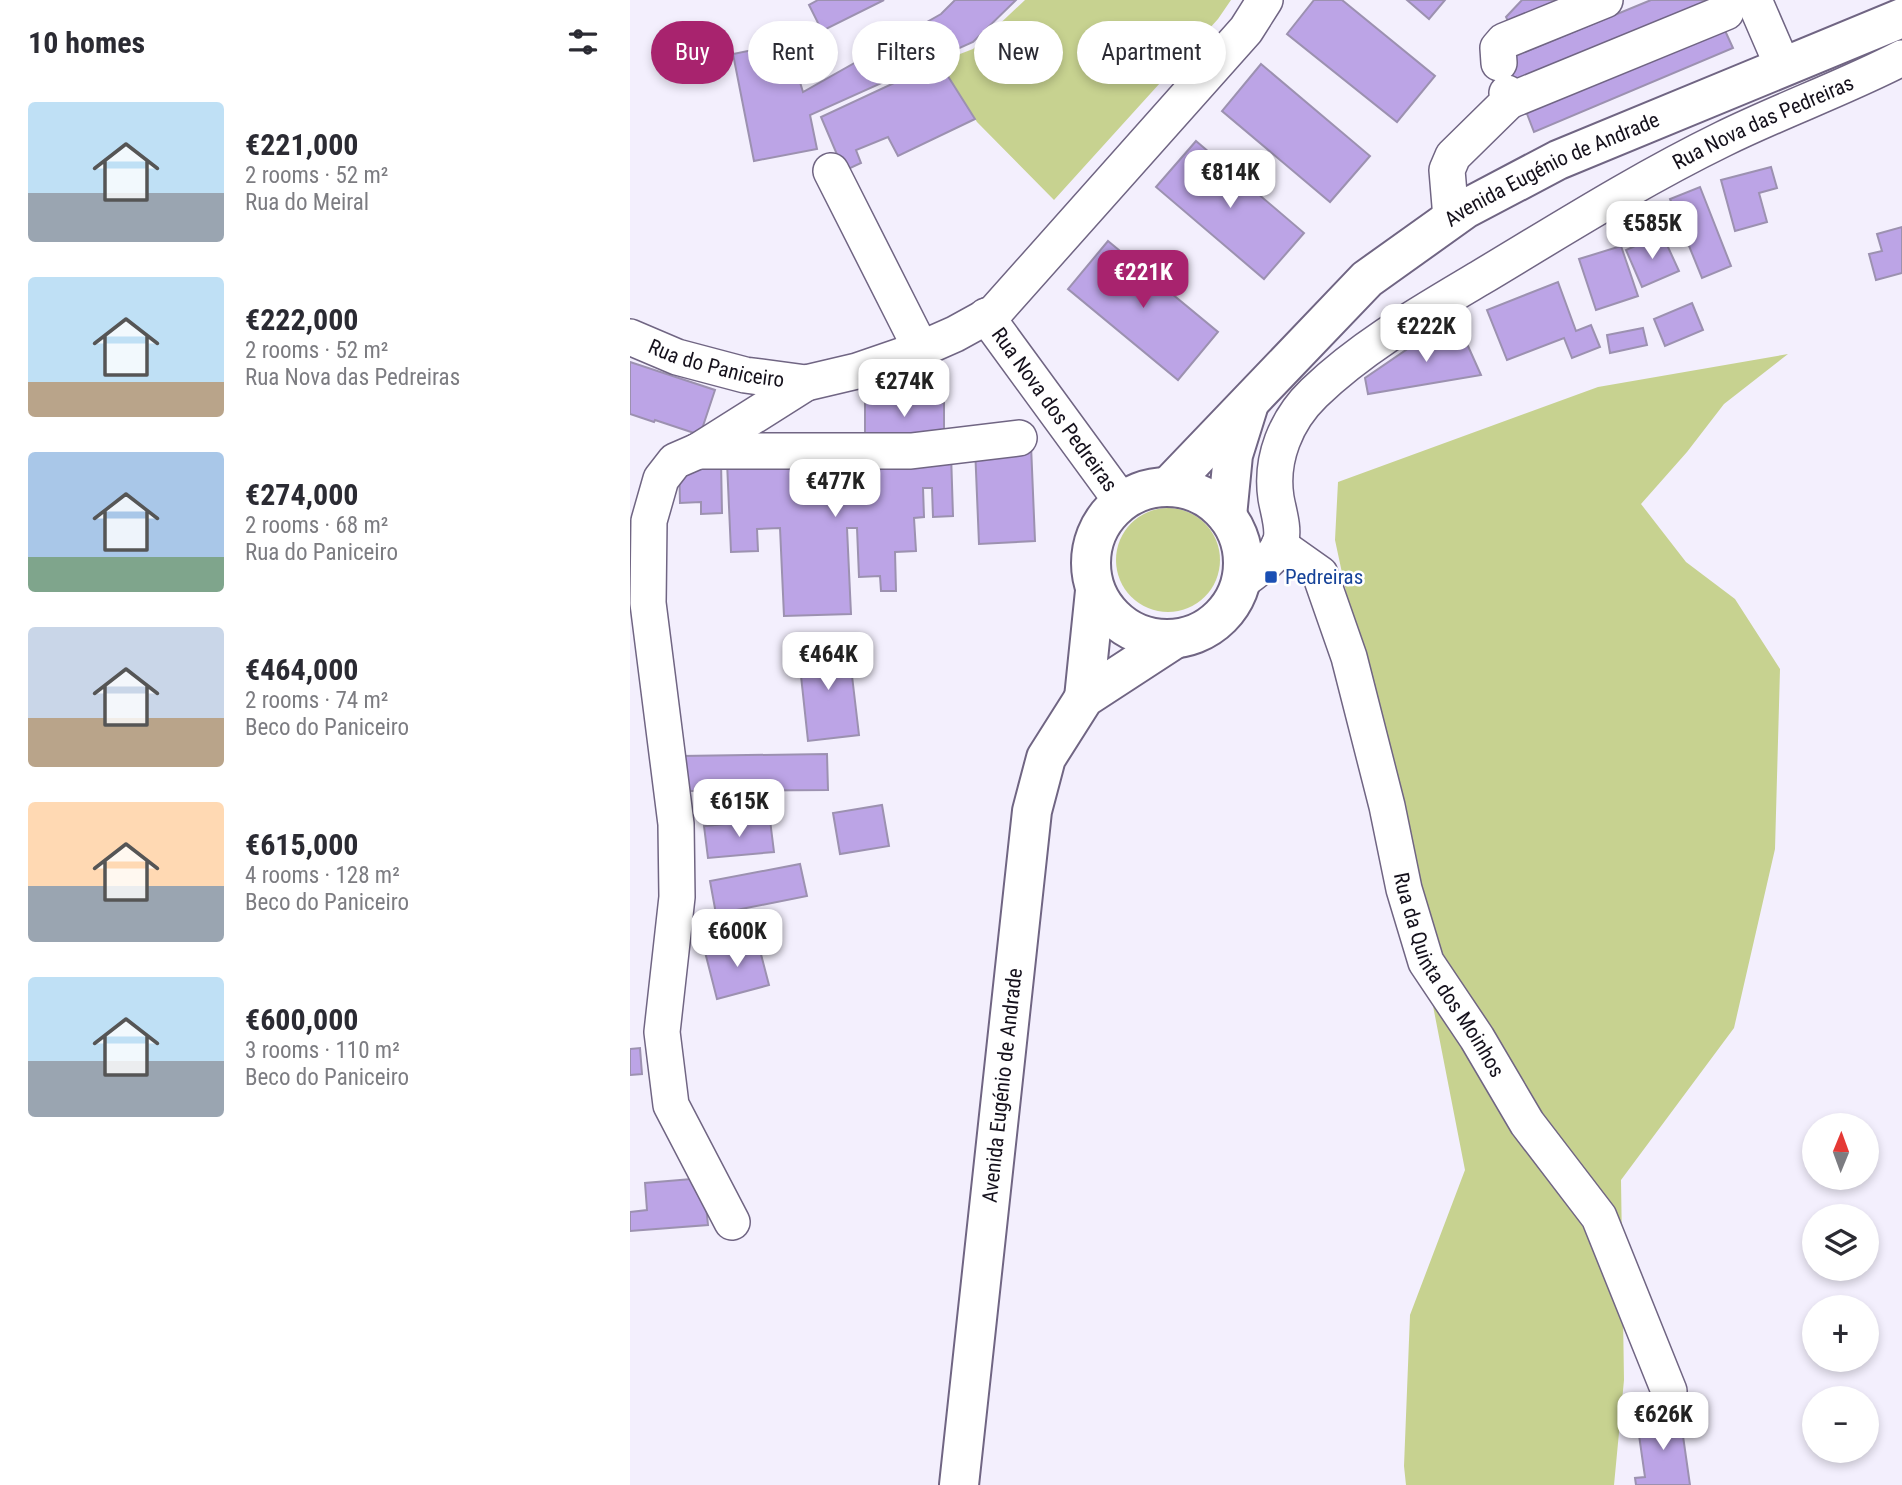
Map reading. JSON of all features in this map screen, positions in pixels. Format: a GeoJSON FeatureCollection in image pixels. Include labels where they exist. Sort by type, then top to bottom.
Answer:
{"type":"FeatureCollection","features":[{"type":"Feature","properties":{"kind":"main road","name":"Avenida Eugénio de Andrade"},"geometry":{"type":"LineString","coordinates":[[1168,487],[1367,279],[1465,209],[1558,160],[1902,18]]}},
{"type":"Feature","properties":{"kind":"main road","name":"Avenida Eugénio de Andrade"},"geometry":{"type":"LineString","coordinates":[[1227,516],[1233,455],[1252,398]]}},
{"type":"Feature","properties":{"kind":"main road","name":"Avenida Eugénio de Andrade"},"geometry":{"type":"LineString","coordinates":[[1084,698],[1095,591],[1090,565],[1094,540],[1106,516],[1122,502],[1146,490],[1168,487],[1190,490],[1211,501],[1227,516],[1238,536],[1243,558],[1242,581],[1232,603],[1217,622],[1196,634],[1172,640],[1148,638],[1126,628],[1107,612],[1095,591]]}},
{"type":"Feature","properties":{"kind":"main road","name":"Avenida Eugénio de Andrade"},"geometry":{"type":"LineString","coordinates":[[960,1485],[1032,811],[1046,758],[1084,698],[1172,640]]}},
{"type":"Feature","properties":{"kind":"street"},"geometry":{"type":"LineString","coordinates":[[732,1222],[671,1105],[662,1032],[677,897],[676,824],[648,603],[649,522],[661,479],[675,461],[698,451],[806,383],[857,372],[921,349],[995,312],[1245,30],[1265,0]]}},
{"type":"Feature","properties":{"kind":"street"},"geometry":{"type":"LineString","coordinates":[[1505,86],[1498,48],[1504,41],[1605,0]]}},
{"type":"Feature","properties":{"kind":"street"},"geometry":{"type":"LineString","coordinates":[[1451,218],[1447,170],[1453,156],[1505,86],[1740,6],[1783,67]]}},
{"type":"Feature","properties":{"kind":"street","name":"Rua Nova das Pedreiras"},"geometry":{"type":"LineString","coordinates":[[1279,545],[1282,538],[1275,487],[1277,454],[1292,418],[1313,394],[1348,363],[1420,314],[1648,177],[1735,133],[1902,58]]}},
{"type":"Feature","properties":{"kind":"street"},"geometry":{"type":"LineString","coordinates":[[831,171],[921,349]]}},
{"type":"Feature","properties":{"kind":"street","name":"Rua Nova dos Pedreiras"},"geometry":{"type":"LineString","coordinates":[[986,316],[1122,502]]}},
{"type":"Feature","properties":{"kind":"street","name":"Rua do Paniceiro"},"geometry":{"type":"LineString","coordinates":[[630,337],[677,357],[745,375],[806,383]]}},
{"type":"Feature","properties":{"kind":"street"},"geometry":{"type":"LineString","coordinates":[[698,451],[911,451],[1019,438]]}},
{"type":"Feature","properties":{"kind":"street"},"geometry":{"type":"LineString","coordinates":[[1242,581],[1272,558],[1279,545]]}},
{"type":"Feature","properties":{"kind":"street","name":"Rua da Quinta dos Moinhos"},"geometry":{"type":"LineString","coordinates":[[1279,545],[1321,574],[1349,657],[1387,806],[1404,889],[1426,962],[1477,1038],[1527,1123],[1599,1216],[1669,1391]]}},
{"type":"Feature","properties":{"kind":"green space"},"geometry":{"type":"Polygon","coordinates":[[[1025,0],[1231,0],[1216,21],[1077,21],[1077,84],[1159,84],[1054,200],[977,122],[953,84],[960,84],[960,54],[974,48],[974,84],[1063,84],[1063,21],[1003,21],[1025,0]]]}},
{"type":"Feature","properties":{"kind":"green space"},"geometry":{"type":"Polygon","coordinates":[[[1788,354],[1724,404],[1687,452],[1641,504],[1686,562],[1735,599],[1780,669],[1775,849],[1734,1028],[1621,1180],[1624,1380],[1614,1485],[1406,1485],[1404,1466],[1410,1315],[1465,1170],[1419,934],[1335,540],[1338,482],[1598,387],[1788,354]]]}},
{"type":"Feature","properties":{"kind":"green space"},"geometry":{"type":"Polygon","coordinates":[[[1168,508],[1188,512],[1205,523],[1216,540],[1220,560],[1216,580],[1205,597],[1188,608],[1168,612],[1148,608],[1131,597],[1120,580],[1116,560],[1120,540],[1131,523],[1148,512],[1168,508]]]}},
{"type":"Feature","properties":{"kind":"building"},"geometry":{"type":"Polygon","coordinates":[[[818,0],[884,0],[838,23],[817,21],[809,5],[818,0]]]}},
{"type":"Feature","properties":{"kind":"building"},"geometry":{"type":"Polygon","coordinates":[[[955,0],[1016,0],[994,21],[974,21],[974,41],[960,48],[960,21],[929,21],[941,14],[955,0]]]}},
{"type":"Feature","properties":{"kind":"building"},"geometry":{"type":"Polygon","coordinates":[[[1314,0],[1342,0],[1435,76],[1397,122],[1287,34],[1314,0]]]}},
{"type":"Feature","properties":{"kind":"building"},"geometry":{"type":"Polygon","coordinates":[[[1407,0],[1445,0],[1429,19],[1407,0]]]}},
{"type":"Feature","properties":{"kind":"building"},"geometry":{"type":"Polygon","coordinates":[[[1522,0],[1578,0],[1513,31],[1506,17],[1522,0]]]}},
{"type":"Feature","properties":{"kind":"building"},"geometry":{"type":"Polygon","coordinates":[[[1651,0],[1736,0],[1497,97],[1491,66],[1651,0]]]}},
{"type":"Feature","properties":{"kind":"building"},"geometry":{"type":"Polygon","coordinates":[[[1722,24],[1733,48],[1534,132],[1524,106],[1722,24]]]}},
{"type":"Feature","properties":{"kind":"building"},"geometry":{"type":"Polygon","coordinates":[[[748,51],[748,84],[801,84],[803,92],[817,84],[838,84],[838,72],[852,64],[852,84],[879,84],[810,115],[817,149],[754,161],[734,54],[748,51]]]}},
{"type":"Feature","properties":{"kind":"building"},"geometry":{"type":"Polygon","coordinates":[[[1261,64],[1370,156],[1330,202],[1222,111],[1261,64]]]}},
{"type":"Feature","properties":{"kind":"building"},"geometry":{"type":"Polygon","coordinates":[[[892,84],[953,84],[975,119],[898,156],[888,137],[856,150],[861,163],[844,171],[821,117],[892,84]]]}},
{"type":"Feature","properties":{"kind":"building"},"geometry":{"type":"Polygon","coordinates":[[[1196,141],[1304,233],[1264,279],[1156,187],[1196,141]]]}},
{"type":"Feature","properties":{"kind":"building"},"geometry":{"type":"Polygon","coordinates":[[[1771,167],[1777,188],[1759,193],[1767,222],[1735,231],[1721,180],[1771,167]]]}},
{"type":"Feature","properties":{"kind":"building"},"geometry":{"type":"Polygon","coordinates":[[[1700,187],[1731,266],[1702,278],[1670,199],[1700,187]]]}},
{"type":"Feature","properties":{"kind":"building"},"geometry":{"type":"Polygon","coordinates":[[[1902,227],[1902,273],[1876,280],[1869,254],[1882,251],[1877,234],[1902,227]]]}},
{"type":"Feature","properties":{"kind":"building"},"geometry":{"type":"Polygon","coordinates":[[[1662,234],[1679,271],[1642,287],[1626,250],[1662,234]]]}},
{"type":"Feature","properties":{"kind":"building"},"geometry":{"type":"Polygon","coordinates":[[[1108,241],[1218,332],[1178,380],[1068,289],[1108,241]]]}},
{"type":"Feature","properties":{"kind":"building"},"geometry":{"type":"Polygon","coordinates":[[[1621,246],[1638,296],[1596,310],[1579,259],[1621,246]]]}},
{"type":"Feature","properties":{"kind":"building"},"geometry":{"type":"Polygon","coordinates":[[[1558,282],[1576,331],[1591,325],[1600,347],[1572,358],[1564,338],[1507,360],[1487,310],[1558,282]]]}},
{"type":"Feature","properties":{"kind":"building"},"geometry":{"type":"Polygon","coordinates":[[[1692,303],[1703,330],[1665,346],[1654,319],[1692,303]]]}},
{"type":"Feature","properties":{"kind":"building"},"geometry":{"type":"Polygon","coordinates":[[[1459,326],[1481,375],[1368,394],[1365,378],[1409,348],[1459,326]]]}},
{"type":"Feature","properties":{"kind":"building"},"geometry":{"type":"Polygon","coordinates":[[[1643,328],[1647,345],[1610,353],[1607,335],[1643,328]]]}},
{"type":"Feature","properties":{"kind":"building"},"geometry":{"type":"Polygon","coordinates":[[[630,362],[715,390],[700,435],[630,414],[630,362]]]}},
{"type":"Feature","properties":{"kind":"building"},"geometry":{"type":"Polygon","coordinates":[[[865,403],[944,403],[944,435],[865,435],[865,403]]]}},
{"type":"Feature","properties":{"kind":"building"},"geometry":{"type":"Polygon","coordinates":[[[1031,445],[1035,541],[979,544],[975,447],[1031,445]]]}},
{"type":"Feature","properties":{"kind":"building"},"geometry":{"type":"Polygon","coordinates":[[[951,453],[953,516],[933,517],[932,488],[923,488],[924,517],[914,518],[916,551],[895,552],[896,591],[881,591],[880,576],[859,577],[857,528],[847,528],[851,614],[784,616],[780,528],[757,529],[758,551],[731,552],[727,462],[951,453]]]}},
{"type":"Feature","properties":{"kind":"building"},"geometry":{"type":"Polygon","coordinates":[[[721,460],[722,513],[701,514],[701,502],[680,503],[679,461],[721,460]]]}},
{"type":"Feature","properties":{"kind":"building"},"geometry":{"type":"Polygon","coordinates":[[[848,642],[859,735],[808,741],[798,648],[848,642]]]}},
{"type":"Feature","properties":{"kind":"building"},"geometry":{"type":"Polygon","coordinates":[[[827,754],[828,790],[682,791],[681,756],[827,754]]]}},
{"type":"Feature","properties":{"kind":"building"},"geometry":{"type":"Polygon","coordinates":[[[882,805],[889,846],[840,854],[833,813],[882,805]]]}},
{"type":"Feature","properties":{"kind":"building"},"geometry":{"type":"Polygon","coordinates":[[[770,820],[774,852],[708,858],[704,826],[770,820]]]}},
{"type":"Feature","properties":{"kind":"building"},"geometry":{"type":"Polygon","coordinates":[[[800,864],[807,896],[716,914],[710,881],[800,864]]]}},
{"type":"Feature","properties":{"kind":"building"},"geometry":{"type":"Polygon","coordinates":[[[757,939],[769,985],[717,999],[705,952],[757,939]]]}},
{"type":"Feature","properties":{"kind":"building"},"geometry":{"type":"Polygon","coordinates":[[[640,1048],[642,1074],[630,1075],[630,1049],[640,1048]]]}},
{"type":"Feature","properties":{"kind":"building"},"geometry":{"type":"Polygon","coordinates":[[[703,1178],[708,1225],[630,1231],[630,1212],[647,1210],[645,1183],[703,1178]]]}},
{"type":"Feature","properties":{"kind":"building"},"geometry":{"type":"Polygon","coordinates":[[[1680,1415],[1690,1485],[1636,1485],[1635,1478],[1645,1477],[1637,1421],[1680,1415]]]}},
{"type":"Feature","properties":{"kind":"place","name":"Pedreiras"},"geometry":{"type":"Point","coordinates":[1271,577]}}]}
